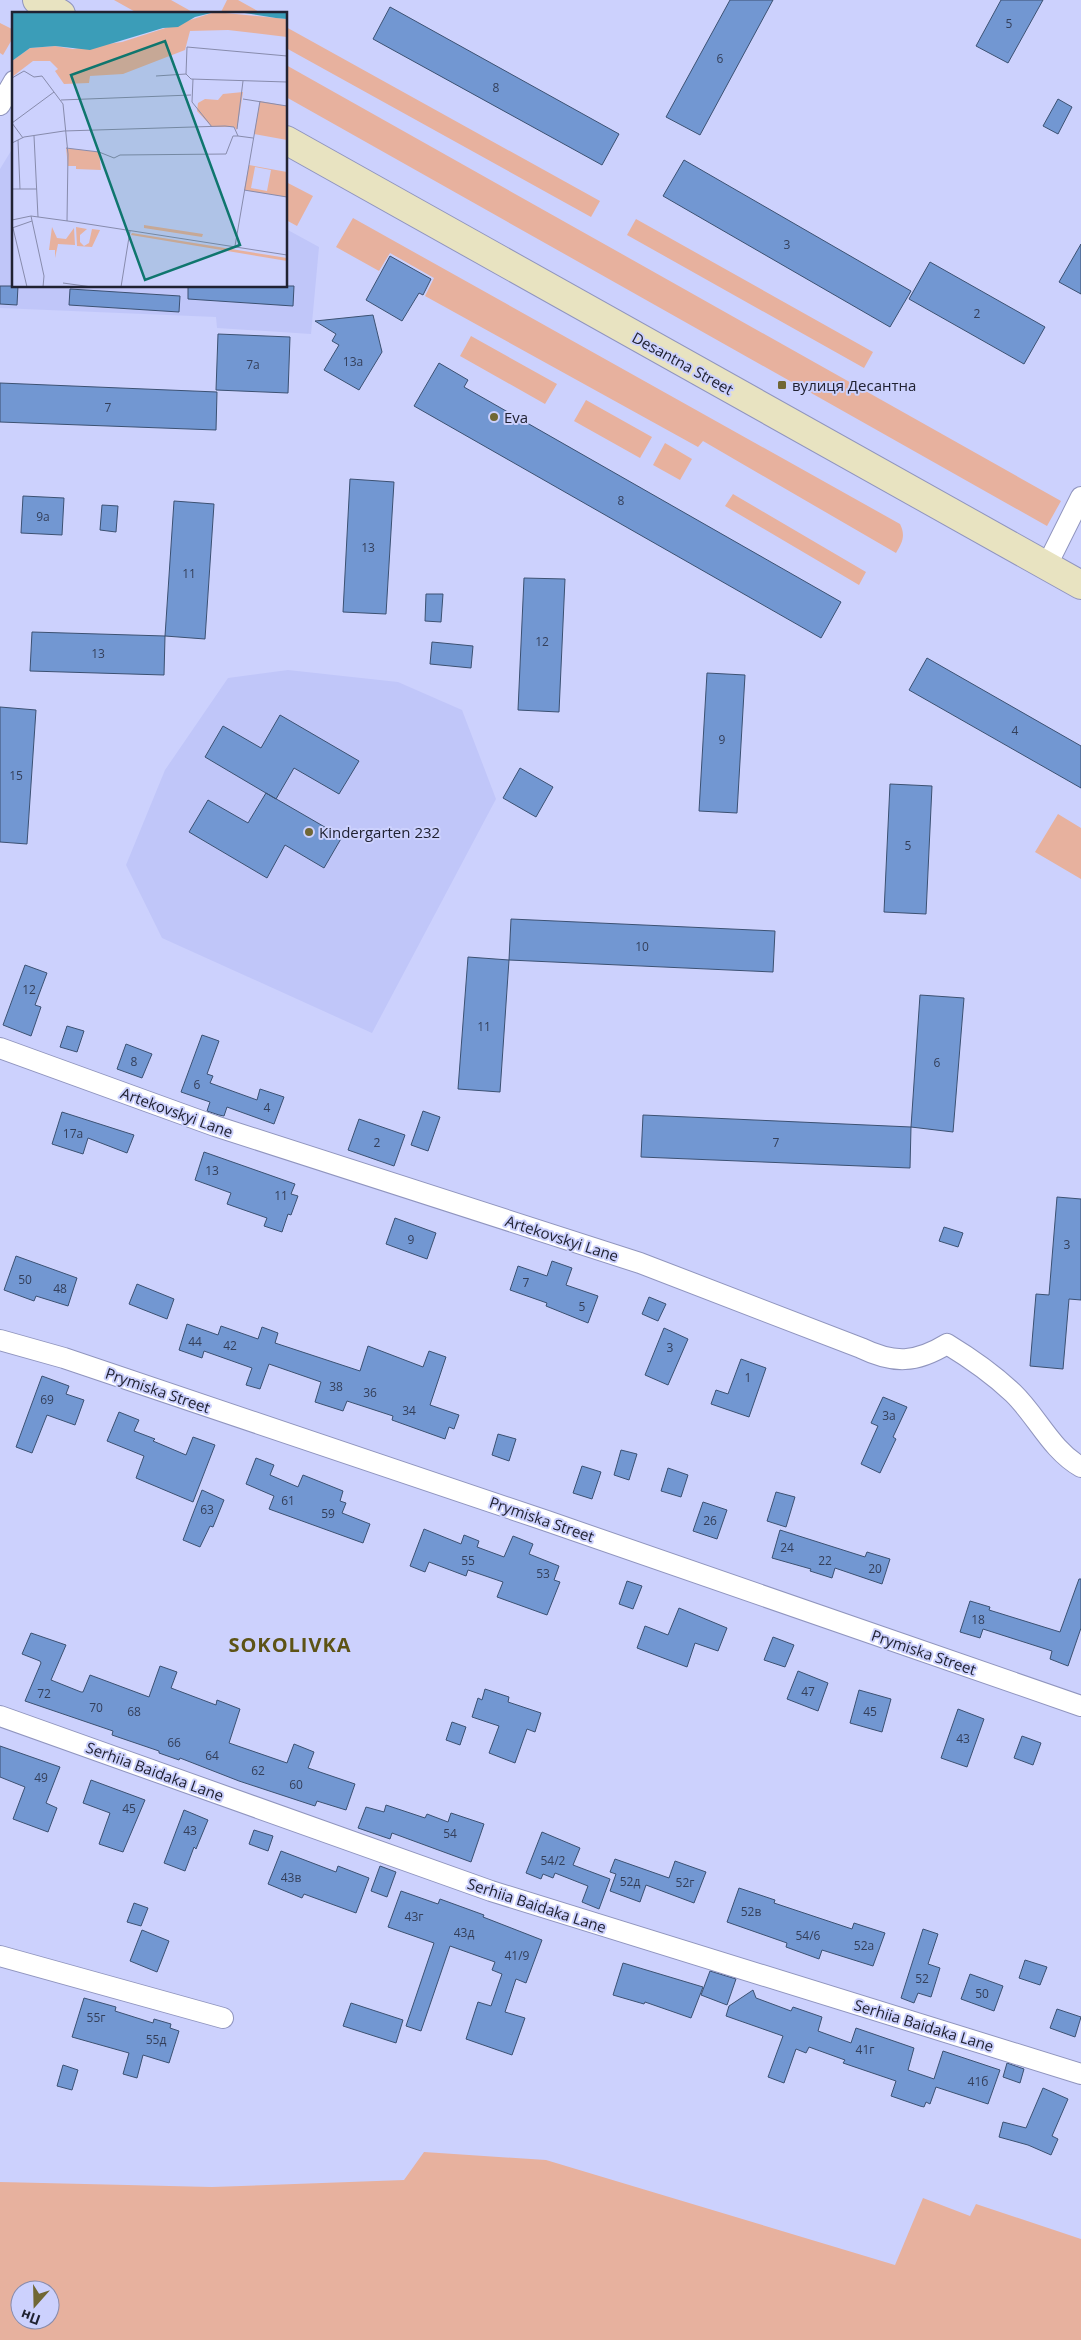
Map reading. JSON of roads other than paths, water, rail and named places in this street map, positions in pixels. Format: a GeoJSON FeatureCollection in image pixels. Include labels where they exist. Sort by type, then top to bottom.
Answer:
{"type":"FeatureCollection","features":[{"type":"Feature","properties":{"kind":"main road","name":"Desantna Street"},"geometry":{"type":"LineString","coordinates":[[288,141],[1081,585]]}},
{"type":"Feature","properties":{"kind":"street"},"geometry":{"type":"LineString","coordinates":[[0,105],[12,84]]}},
{"type":"Feature","properties":{"kind":"street"},"geometry":{"type":"LineString","coordinates":[[1046,567],[1081,497]]}},
{"type":"Feature","properties":{"kind":"street","name":"Artekovskyi Lane"},"geometry":{"type":"LineString","coordinates":[[0,1048],[215,1126],[640,1263],[852,1344],[880,1357],[906,1360],[930,1354],[947,1344],[974,1361],[1013,1393],[1056,1447],[1081,1467]]}},
{"type":"Feature","properties":{"kind":"street","name":"Prymiska Street"},"geometry":{"type":"LineString","coordinates":[[0,1340],[74,1361],[537,1517],[1081,1706]]}},
{"type":"Feature","properties":{"kind":"street","name":"Serhiia Baidaka Lane"},"geometry":{"type":"LineString","coordinates":[[0,1716],[491,1891],[1081,2074]]}},
{"type":"Feature","properties":{"kind":"street"},"geometry":{"type":"LineString","coordinates":[[0,1956],[223,2018]]}},
{"type":"Feature","properties":{"kind":"place","name":"вулиця Десантна"},"geometry":{"type":"Point","coordinates":[782,385]}},
{"type":"Feature","properties":{"kind":"place","name":"Eva"},"geometry":{"type":"Point","coordinates":[494,417]}},
{"type":"Feature","properties":{"kind":"place","name":"Kindergarten 232"},"geometry":{"type":"Point","coordinates":[309,832]}},
{"type":"Feature","properties":{"kind":"district","name":"SOKOLIVKA"},"geometry":{"type":"Point","coordinates":[290,1644]}}]}
